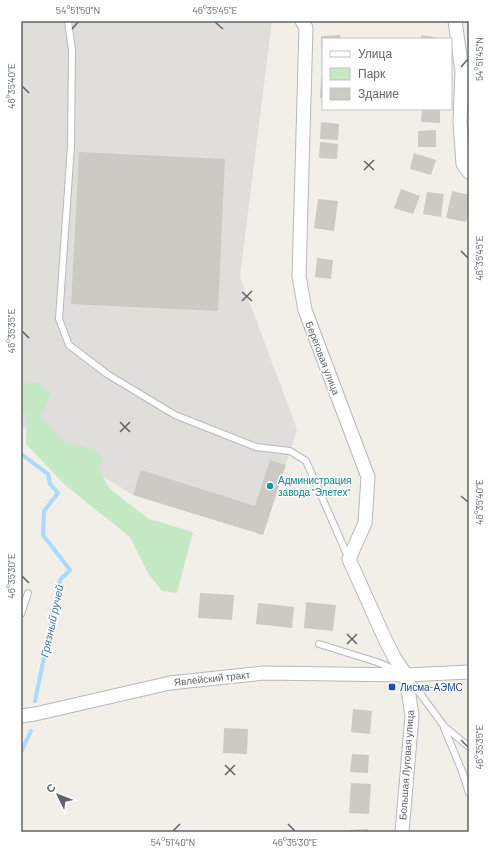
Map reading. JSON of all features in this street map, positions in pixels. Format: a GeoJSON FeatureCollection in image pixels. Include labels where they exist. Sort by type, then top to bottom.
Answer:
{"type":"FeatureCollection","features":[{"type":"Feature","properties":{"kind":"street","name":"Береговая улица"},"geometry":{"type":"LineString","coordinates":[[302,21],[306,28],[299,276],[305,310],[368,477],[365,523],[349,560]]}},
{"type":"Feature","properties":{"kind":"street"},"geometry":{"type":"LineString","coordinates":[[456,21],[465,71],[460,129],[463,164],[469,172]]}},
{"type":"Feature","properties":{"kind":"street"},"geometry":{"type":"LineString","coordinates":[[349,560],[384,637],[394,657],[406,675]]}},
{"type":"Feature","properties":{"kind":"street","name":"Явлейский тракт"},"geometry":{"type":"LineString","coordinates":[[21,716],[170,683],[256,674],[406,675],[469,672]]}},
{"type":"Feature","properties":{"kind":"street","name":"Большая Луговая улица"},"geometry":{"type":"LineString","coordinates":[[402,832],[412,716],[406,675]]}},
{"type":"Feature","properties":{"kind":"lane"},"geometry":{"type":"LineString","coordinates":[[68,21],[72,50],[71,146],[59,319],[69,345],[107,374],[175,414],[256,447],[290,451],[306,461],[349,560]]}},
{"type":"Feature","properties":{"kind":"lane"},"geometry":{"type":"LineString","coordinates":[[21,614],[28,593]]}},
{"type":"Feature","properties":{"kind":"lane"},"geometry":{"type":"LineString","coordinates":[[319,644],[377,662],[406,675],[444,726],[469,747]]}},
{"type":"Feature","properties":{"kind":"lane"},"geometry":{"type":"LineString","coordinates":[[444,726],[462,771],[469,794]]}},
{"type":"Feature","properties":{"kind":"shaded area"},"geometry":{"type":"Polygon","coordinates":[[[21,21],[272,21],[240,277],[297,429],[263,535],[133,495],[21,426],[21,21]]]}},
{"type":"Feature","properties":{"kind":"green space"},"geometry":{"type":"Polygon","coordinates":[[[38,382],[50,394],[41,418],[65,443],[92,448],[102,458],[99,471],[110,489],[149,519],[193,532],[177,593],[162,591],[149,575],[130,537],[65,485],[26,444],[27,416],[21,409],[21,384],[38,382]]]}},
{"type":"Feature","properties":{"kind":"building"},"geometry":{"type":"Polygon","coordinates":[[[340,35],[341,38],[322,38],[322,61],[321,36],[340,35]]]}},
{"type":"Feature","properties":{"kind":"building"},"geometry":{"type":"Polygon","coordinates":[[[421,35],[440,38],[421,38],[421,35]]]}},
{"type":"Feature","properties":{"kind":"building"},"geometry":{"type":"Polygon","coordinates":[[[321,78],[322,78],[322,98],[320,98],[321,78]]]}},
{"type":"Feature","properties":{"kind":"building"},"geometry":{"type":"Polygon","coordinates":[[[422,110],[440,110],[440,123],[421,122],[422,110]]]}},
{"type":"Feature","properties":{"kind":"building"},"geometry":{"type":"Polygon","coordinates":[[[321,122],[339,124],[338,140],[320,139],[321,122]]]}},
{"type":"Feature","properties":{"kind":"building"},"geometry":{"type":"Polygon","coordinates":[[[436,130],[436,147],[418,147],[418,131],[436,130]]]}},
{"type":"Feature","properties":{"kind":"building"},"geometry":{"type":"Polygon","coordinates":[[[320,142],[338,144],[337,159],[319,158],[320,142]]]}},
{"type":"Feature","properties":{"kind":"building"},"geometry":{"type":"Polygon","coordinates":[[[79,152],[225,159],[218,311],[71,304],[79,152]]]}},
{"type":"Feature","properties":{"kind":"building"},"geometry":{"type":"Polygon","coordinates":[[[414,153],[436,160],[431,175],[410,169],[414,153]]]}},
{"type":"Feature","properties":{"kind":"building"},"geometry":{"type":"Polygon","coordinates":[[[401,189],[420,196],[413,214],[394,208],[401,189]]]}},
{"type":"Feature","properties":{"kind":"building"},"geometry":{"type":"Polygon","coordinates":[[[452,191],[469,195],[469,207],[466,222],[446,218],[452,191]]]}},
{"type":"Feature","properties":{"kind":"building"},"geometry":{"type":"Polygon","coordinates":[[[427,192],[444,194],[441,217],[423,214],[427,192]]]}},
{"type":"Feature","properties":{"kind":"building"},"geometry":{"type":"Polygon","coordinates":[[[318,199],[338,201],[334,231],[314,228],[318,199]]]}},
{"type":"Feature","properties":{"kind":"building"},"geometry":{"type":"Polygon","coordinates":[[[317,258],[333,260],[331,279],[315,277],[317,258]]]}},
{"type":"Feature","properties":{"kind":"building"},"geometry":{"type":"Polygon","coordinates":[[[270,460],[286,465],[263,535],[133,495],[141,470],[255,506],[270,460]]]}},
{"type":"Feature","properties":{"kind":"building"},"geometry":{"type":"Polygon","coordinates":[[[200,593],[234,595],[232,620],[198,618],[200,593]]]}},
{"type":"Feature","properties":{"kind":"building"},"geometry":{"type":"Polygon","coordinates":[[[306,602],[336,605],[333,631],[304,628],[306,602]]]}},
{"type":"Feature","properties":{"kind":"building"},"geometry":{"type":"Polygon","coordinates":[[[258,603],[294,607],[292,628],[256,624],[258,603]]]}},
{"type":"Feature","properties":{"kind":"building"},"geometry":{"type":"Polygon","coordinates":[[[353,709],[372,711],[370,734],[351,732],[353,709]]]}},
{"type":"Feature","properties":{"kind":"building"},"geometry":{"type":"Polygon","coordinates":[[[224,728],[248,729],[247,754],[223,753],[224,728]]]}},
{"type":"Feature","properties":{"kind":"building"},"geometry":{"type":"Polygon","coordinates":[[[352,754],[369,755],[368,773],[350,772],[352,754]]]}},
{"type":"Feature","properties":{"kind":"building"},"geometry":{"type":"Polygon","coordinates":[[[351,783],[371,784],[369,814],[349,813],[351,783]]]}},
{"type":"Feature","properties":{"kind":"building"},"geometry":{"type":"Polygon","coordinates":[[[368,829],[368,832],[350,832],[350,830],[368,829]]]}},
{"type":"Feature","properties":{"kind":"waterway","name":"Грязный ручей"},"geometry":{"type":"LineString","coordinates":[[21,454],[48,474],[50,484],[58,493],[44,511],[43,535],[70,570],[60,580],[35,701]]}},
{"type":"Feature","properties":{"kind":"waterway","name":"Грязный ручей"},"geometry":{"type":"LineString","coordinates":[[21,752],[31,731]]}},
{"type":"Feature","properties":{"kind":"place","name":"Администрация завода \"Элетех\""},"geometry":{"type":"Point","coordinates":[270,486]}},
{"type":"Feature","properties":{"kind":"place","name":"Лисма-АЭМС"},"geometry":{"type":"Point","coordinates":[392,687]}}]}
